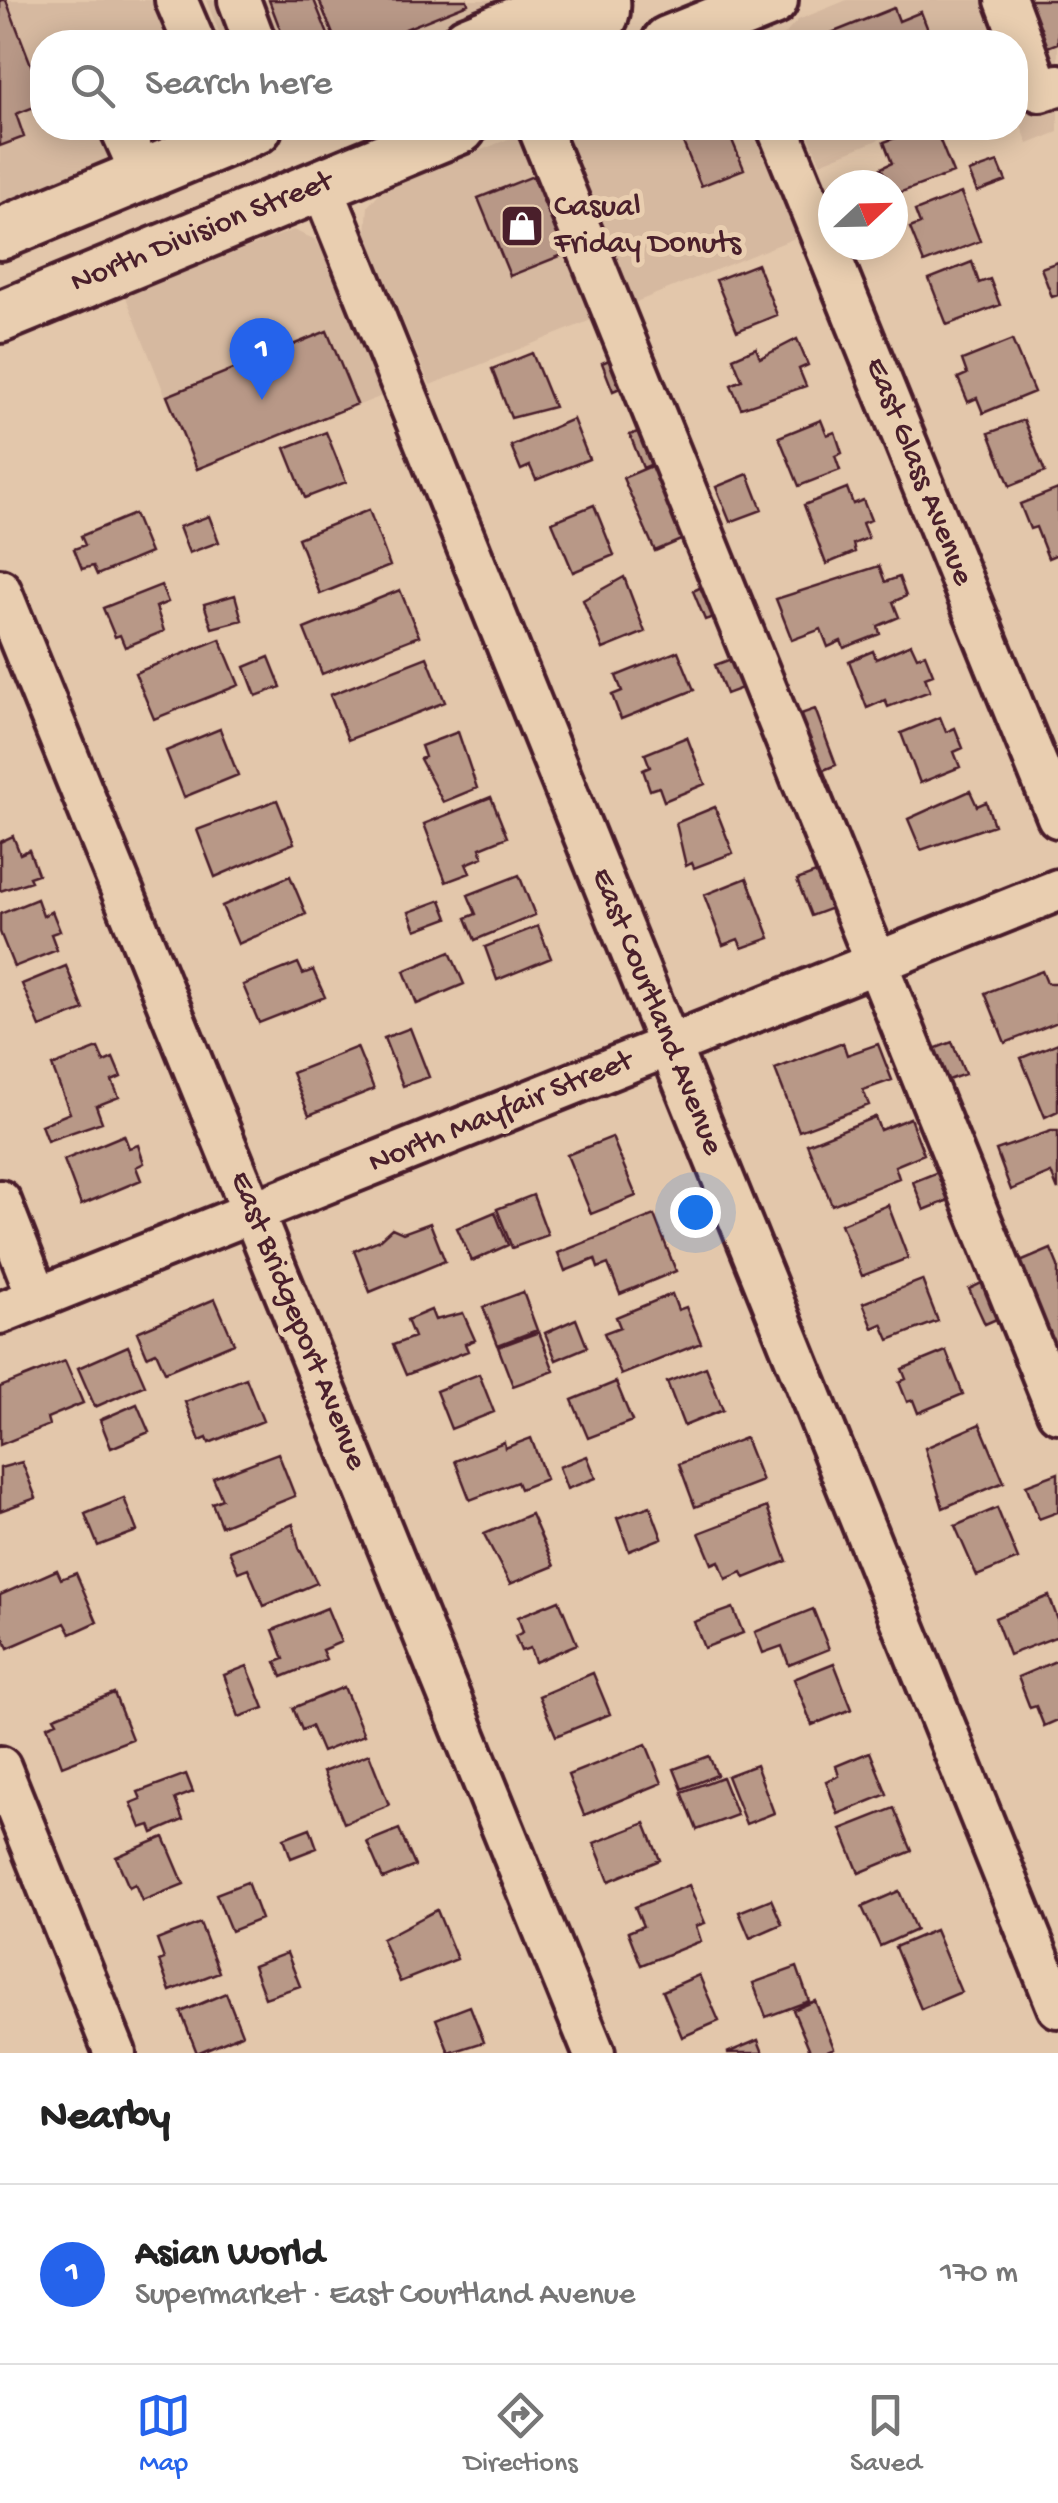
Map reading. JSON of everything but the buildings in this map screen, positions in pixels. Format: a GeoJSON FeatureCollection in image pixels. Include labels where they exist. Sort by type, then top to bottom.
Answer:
{"type":"FeatureCollection","features":[{"type":"Feature","properties":{"kind":"main road"},"geometry":{"type":"LineString","coordinates":[[485,30],[511,12],[574,0]]}},
{"type":"Feature","properties":{"kind":"main road"},"geometry":{"type":"LineString","coordinates":[[593,30],[602,20],[604,0]]}},
{"type":"Feature","properties":{"kind":"main road"},"geometry":{"type":"LineString","coordinates":[[701,30],[744,14]]}},
{"type":"Feature","properties":{"kind":"main road"},"geometry":{"type":"LineString","coordinates":[[0,234],[219,140]]}},
{"type":"Feature","properties":{"kind":"main road","name":"North Division Street"},"geometry":{"type":"LineString","coordinates":[[0,317],[320,184],[399,140]]}},
{"type":"Feature","properties":{"kind":"street"},"geometry":{"type":"LineString","coordinates":[[176,0],[189,30]]}},
{"type":"Feature","properties":{"kind":"street"},"geometry":{"type":"LineString","coordinates":[[239,0],[250,30]]}},
{"type":"Feature","properties":{"kind":"street"},"geometry":{"type":"LineString","coordinates":[[1006,0],[1017,30]]}},
{"type":"Feature","properties":{"kind":"street"},"geometry":{"type":"LineString","coordinates":[[1028,60],[1040,92],[1058,85]]}},
{"type":"Feature","properties":{"kind":"street"},"geometry":{"type":"LineString","coordinates":[[126,140],[142,175]]}},
{"type":"Feature","properties":{"kind":"street"},"geometry":{"type":"LineString","coordinates":[[543,140],[1058,1412]]}},
{"type":"Feature","properties":{"kind":"street","name":"East Glass Avenue"},"geometry":{"type":"LineString","coordinates":[[783,140],[1058,818]]}},
{"type":"Feature","properties":{"kind":"street","name":"East Courtland Avenue"},"geometry":{"type":"LineString","coordinates":[[320,184],[1058,2008]]}},
{"type":"Feature","properties":{"kind":"street","name":"East Bridgeport Avenue"},"geometry":{"type":"LineString","coordinates":[[0,590],[594,2053]]}},
{"type":"Feature","properties":{"kind":"street","name":"North Mayfair Street"},"geometry":{"type":"LineString","coordinates":[[0,1314],[1058,890]]}},
{"type":"Feature","properties":{"kind":"street"},"geometry":{"type":"LineString","coordinates":[[0,1201],[38,1298]]}},
{"type":"Feature","properties":{"kind":"street"},"geometry":{"type":"LineString","coordinates":[[0,1767],[115,2053]]}},
{"type":"Feature","properties":{"kind":"shaded area"},"geometry":{"type":"Polygon","coordinates":[[[0,0],[153,0],[166,30],[30,30],[30,140],[154,140],[0,205],[0,0]]]}},
{"type":"Feature","properties":{"kind":"shaded area"},"geometry":{"type":"Polygon","coordinates":[[[206,0],[506,0],[432,30],[218,30],[206,0]]]}},
{"type":"Feature","properties":{"kind":"shaded area"},"geometry":{"type":"Polygon","coordinates":[[[847,0],[1058,0],[1058,132],[1028,144],[1027,140],[1028,30],[789,30],[798,20],[847,0]]]}},
{"type":"Feature","properties":{"kind":"shaded area"},"geometry":{"type":"Polygon","coordinates":[[[506,140],[761,140],[800,236],[430,385],[366,234],[368,206],[381,191],[506,140]]]}},
{"type":"Feature","properties":{"kind":"shaded area"},"geometry":{"type":"Polygon","coordinates":[[[811,140],[878,140],[820,163],[811,140]]]}},
{"type":"Feature","properties":{"kind":"shaded area"},"geometry":{"type":"Polygon","coordinates":[[[293,230],[314,239],[324,252],[382,396],[195,470],[125,295],[293,230]]]}},
{"type":"Feature","properties":{"kind":"place","name":"Casual Friday Donuts"},"geometry":{"type":"Point","coordinates":[522,226]}},
{"type":"Feature","properties":{"kind":"place","name":"Asian World"},"geometry":{"type":"Point","coordinates":[262,400]}}]}
